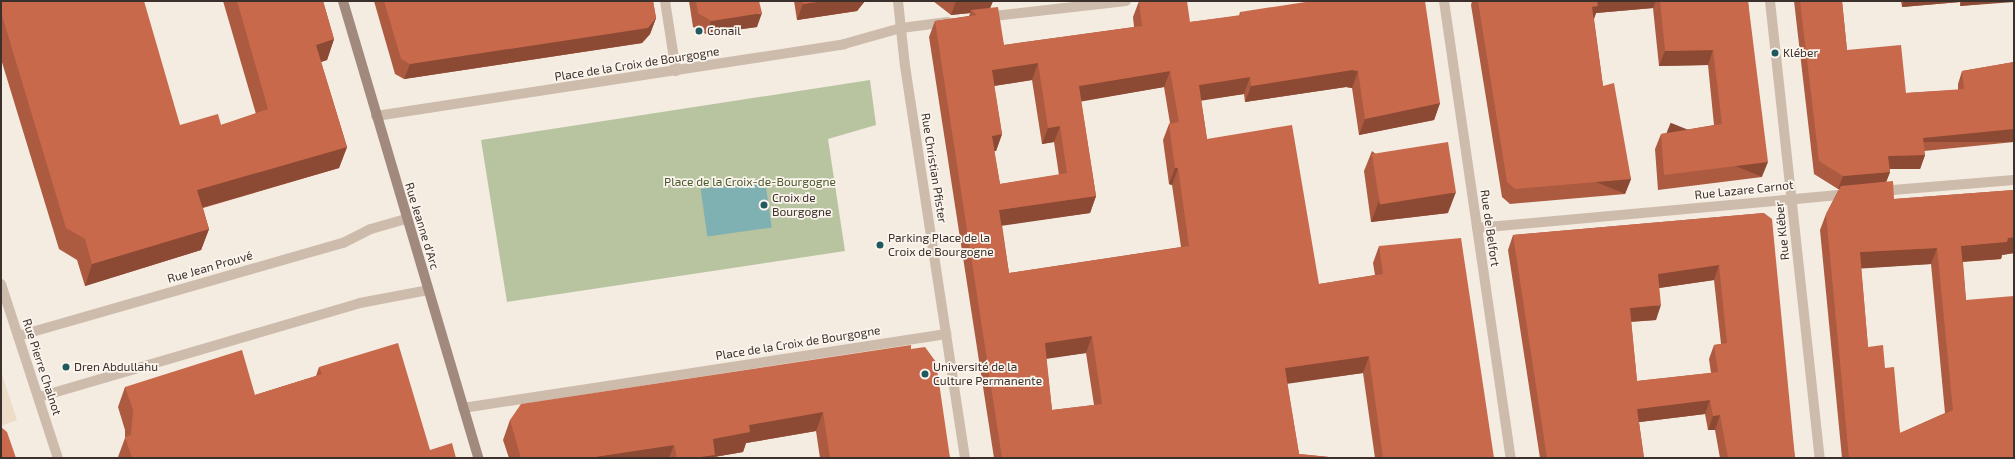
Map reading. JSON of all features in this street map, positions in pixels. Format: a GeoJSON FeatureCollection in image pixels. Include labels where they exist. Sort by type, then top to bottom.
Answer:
{"type":"FeatureCollection","features":[{"type":"Feature","properties":{"kind":"main road","name":"Rue Jeanne d'Arc"},"geometry":{"type":"LineString","coordinates":[[343,1],[478,458]]}},
{"type":"Feature","properties":{"kind":"street"},"geometry":{"type":"LineString","coordinates":[[665,1],[676,71]]}},
{"type":"Feature","properties":{"kind":"street","name":"Rue Christian Pfister"},"geometry":{"type":"LineString","coordinates":[[898,1],[965,458]]}},
{"type":"Feature","properties":{"kind":"street"},"geometry":{"type":"LineString","coordinates":[[975,19],[1126,1]]}},
{"type":"Feature","properties":{"kind":"street","name":"Rue de Belfort"},"geometry":{"type":"LineString","coordinates":[[1444,1],[1511,458]]}},
{"type":"Feature","properties":{"kind":"street","name":"Rue Kléber"},"geometry":{"type":"LineString","coordinates":[[1770,1],[1820,458]]}},
{"type":"Feature","properties":{"kind":"street","name":"Place de la Croix de Bourgogne"},"geometry":{"type":"LineString","coordinates":[[376,116],[844,44],[901,28],[959,20]]}},
{"type":"Feature","properties":{"kind":"street"},"geometry":{"type":"LineString","coordinates":[[1873,192],[2014,180]]}},
{"type":"Feature","properties":{"kind":"street","name":"Rue Lazare Carnot"},"geometry":{"type":"LineString","coordinates":[[1477,228],[1857,193]]}},
{"type":"Feature","properties":{"kind":"street","name":"Rue Jean Prouvé"},"geometry":{"type":"LineString","coordinates":[[18,336],[344,243],[371,229],[407,219]]}},
{"type":"Feature","properties":{"kind":"street","name":"Rue Pierre Chalnot"},"geometry":{"type":"LineString","coordinates":[[1,284],[58,458]]}},
{"type":"Feature","properties":{"kind":"street"},"geometry":{"type":"LineString","coordinates":[[39,397],[360,303],[428,290]]}},
{"type":"Feature","properties":{"kind":"street","name":"Place de la Croix de Bourgogne"},"geometry":{"type":"LineString","coordinates":[[463,408],[946,334]]}},
{"type":"Feature","properties":{"kind":"green space","name":"Place de la Croix-de-Bourgogne"},"geometry":{"type":"Polygon","coordinates":[[[870,80],[876,125],[828,139],[845,251],[507,302],[481,140],[870,80]]]}},
{"type":"Feature","properties":{"kind":"shaded area"},"geometry":{"type":"Polygon","coordinates":[[[1,372],[17,420],[1,426],[1,372]]]}},
{"type":"Feature","properties":{"kind":"water"},"geometry":{"type":"Polygon","coordinates":[[[765,180],[772,228],[707,237],[701,189],[765,180]]]}},
{"type":"Feature","properties":{"kind":"building"},"geometry":{"type":"Polygon","coordinates":[[[1,1],[144,1],[180,125],[218,114],[221,125],[268,109],[237,1],[323,1],[334,39],[316,45],[347,147],[197,190],[209,229],[92,264],[85,239],[66,228],[1,12],[1,1]]]}},
{"type":"Feature","properties":{"kind":"building"},"geometry":{"type":"Polygon","coordinates":[[[384,1],[653,1],[656,18],[648,28],[410,64],[401,59],[384,1]]]}},
{"type":"Feature","properties":{"kind":"building"},"geometry":{"type":"Polygon","coordinates":[[[696,1],[759,1],[762,13],[711,21],[698,13],[696,1]]]}},
{"type":"Feature","properties":{"kind":"building"},"geometry":{"type":"Polygon","coordinates":[[[802,1],[824,1],[803,4],[802,1]]]}},
{"type":"Feature","properties":{"kind":"building"},"geometry":{"type":"Polygon","coordinates":[[[1139,1],[1187,1],[1190,22],[1241,15],[1240,12],[1312,1],[1425,1],[1440,103],[1365,119],[1358,71],[1352,70],[1251,86],[1250,77],[1199,85],[1207,139],[1292,125],[1319,284],[1383,274],[1379,246],[1461,238],[1494,458],[1383,458],[1369,356],[1285,368],[1299,454],[1339,458],[1002,458],[935,21],[977,15],[971,10],[998,7],[1004,45],[1142,26],[1139,1]],[[1038,63],[992,70],[1002,134],[992,136],[1000,184],[1067,173],[1060,126],[1048,128],[1038,63]],[[1170,71],[1079,86],[1096,196],[999,210],[1009,273],[1189,246],[1178,168],[1175,168],[1169,124],[1179,122],[1170,71]],[[1092,336],[1045,343],[1052,410],[1102,404],[1092,336]]]}},
{"type":"Feature","properties":{"kind":"building"},"geometry":{"type":"Polygon","coordinates":[[[1478,1],[1597,1],[1598,6],[1592,7],[1603,86],[1614,83],[1631,179],[1515,189],[1507,182],[1478,1]]]}},
{"type":"Feature","properties":{"kind":"building"},"geometry":{"type":"Polygon","coordinates":[[[1660,1],[1748,1],[1768,162],[1664,175],[1661,134],[1722,124],[1713,50],[1665,51],[1660,1]]]}},
{"type":"Feature","properties":{"kind":"building"},"geometry":{"type":"Polygon","coordinates":[[[1800,1],[1842,1],[1847,50],[1901,45],[1906,93],[1964,89],[1962,71],[2014,62],[2014,129],[1923,138],[1925,155],[1888,156],[1890,172],[1843,176],[1819,161],[1800,1]]]}},
{"type":"Feature","properties":{"kind":"building"},"geometry":{"type":"Polygon","coordinates":[[[1448,142],[1456,192],[1380,204],[1372,154],[1448,142]]]}},
{"type":"Feature","properties":{"kind":"building"},"geometry":{"type":"Polygon","coordinates":[[[1893,181],[1894,199],[2014,190],[2014,237],[2008,238],[2007,242],[1961,246],[1966,300],[2014,296],[2014,458],[1849,458],[1826,214],[1841,186],[1893,181]],[[1937,248],[1860,252],[1868,347],[1883,345],[1885,368],[1894,367],[1900,433],[1953,410],[1937,248]]]}},
{"type":"Feature","properties":{"kind":"building"},"geometry":{"type":"Polygon","coordinates":[[[1764,213],[1772,219],[1795,458],[1728,458],[1720,415],[1713,416],[1710,400],[1637,409],[1644,458],[1547,458],[1513,235],[1764,213]],[[1719,265],[1658,274],[1661,305],[1630,308],[1637,381],[1718,372],[1714,345],[1727,343],[1719,265]]]}},
{"type":"Feature","properties":{"kind":"building"},"geometry":{"type":"Polygon","coordinates":[[[398,343],[430,450],[452,443],[456,458],[132,458],[125,437],[131,435],[133,410],[125,387],[242,350],[255,395],[322,374],[319,367],[398,343]]]}},
{"type":"Feature","properties":{"kind":"building"},"geometry":{"type":"Polygon","coordinates":[[[911,345],[911,349],[925,347],[936,362],[950,458],[830,458],[823,412],[749,425],[750,432],[713,439],[715,455],[694,458],[677,458],[674,445],[588,458],[521,458],[510,420],[521,404],[911,345]]]}},
{"type":"Feature","properties":{"kind":"building"},"geometry":{"type":"Polygon","coordinates":[[[1,427],[7,432],[16,458],[1,458],[1,427]]]}},
{"type":"Feature","properties":{"kind":"place","name":"Conail"},"geometry":{"type":"Point","coordinates":[699,31]}},
{"type":"Feature","properties":{"kind":"place","name":"Kléber"},"geometry":{"type":"Point","coordinates":[1775,53]}},
{"type":"Feature","properties":{"kind":"place","name":"Croix de Bourgogne"},"geometry":{"type":"Point","coordinates":[764,205]}},
{"type":"Feature","properties":{"kind":"place","name":"Parking Place de la Croix de Bourgogne"},"geometry":{"type":"Point","coordinates":[880,245]}},
{"type":"Feature","properties":{"kind":"place","name":"Dren Abdullahu"},"geometry":{"type":"Point","coordinates":[66,367]}},
{"type":"Feature","properties":{"kind":"place","name":"Université de la Culture Permanente"},"geometry":{"type":"Point","coordinates":[925,374]}}]}
